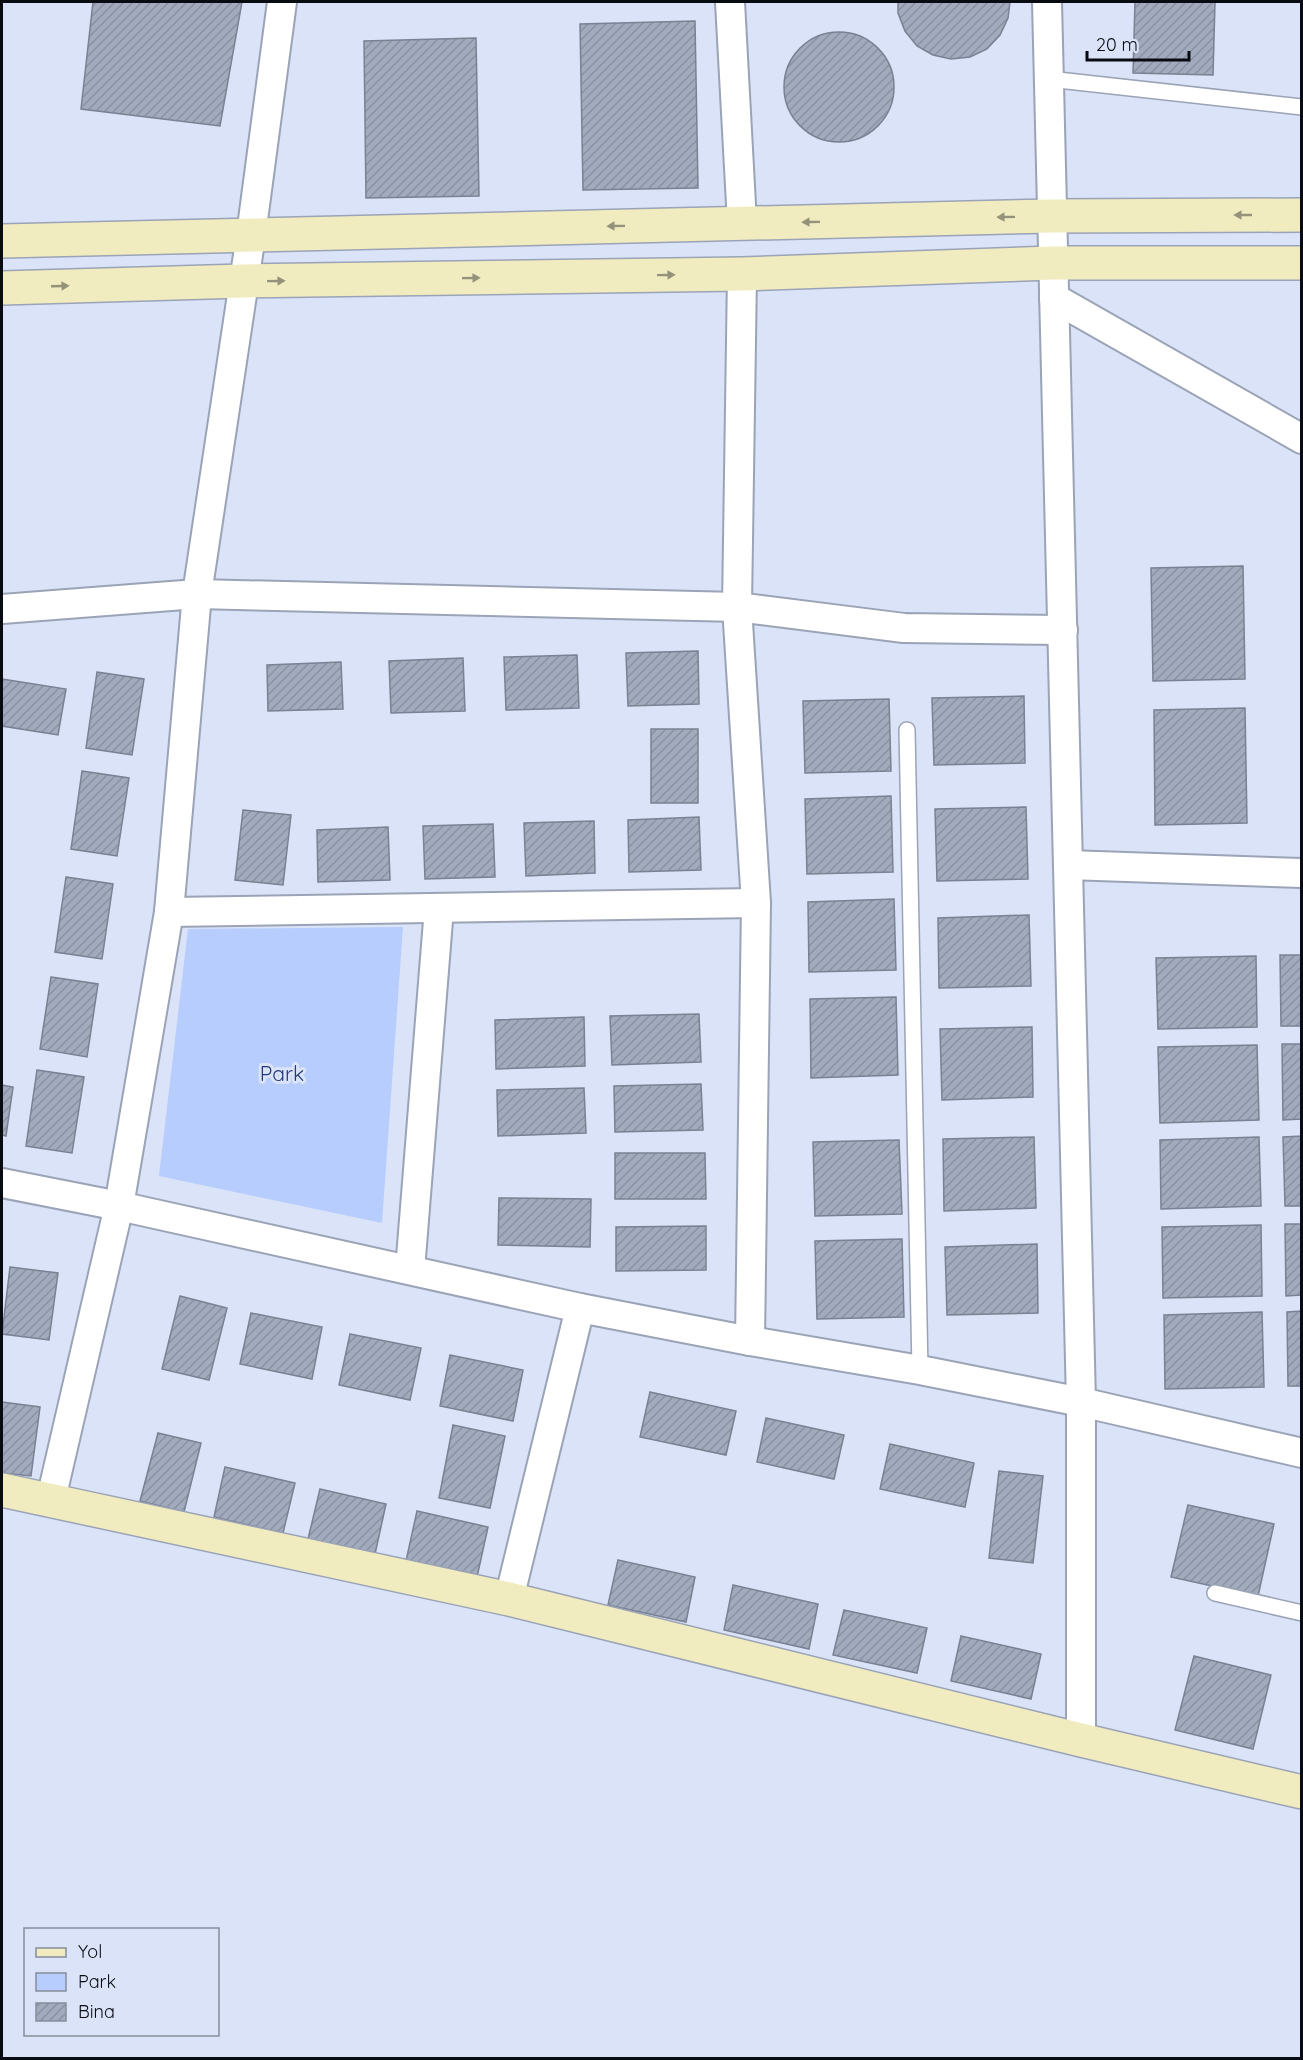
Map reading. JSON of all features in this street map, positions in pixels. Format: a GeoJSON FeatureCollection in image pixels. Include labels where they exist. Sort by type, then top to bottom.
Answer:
{"type":"FeatureCollection","features":[{"type":"Feature","properties":{"kind":"street"},"geometry":{"type":"LineString","coordinates":[[51,1499],[119,1206],[169,912],[197,594],[251,235],[282,2]]}},
{"type":"Feature","properties":{"kind":"street"},"geometry":{"type":"LineString","coordinates":[[730,2],[742,223]]}},
{"type":"Feature","properties":{"kind":"street"},"geometry":{"type":"LineString","coordinates":[[1047,2],[1081,1402],[1081,1740]]}},
{"type":"Feature","properties":{"kind":"street"},"geometry":{"type":"LineString","coordinates":[[2,241],[1052,216],[1302,215]]}},
{"type":"Feature","properties":{"kind":"street"},"geometry":{"type":"LineString","coordinates":[[2,288],[243,281],[742,274],[1053,263],[1302,263]]}},
{"type":"Feature","properties":{"kind":"street"},"geometry":{"type":"LineString","coordinates":[[742,274],[736,607],[756,903],[750,1341]]}},
{"type":"Feature","properties":{"kind":"street"},"geometry":{"type":"LineString","coordinates":[[1054,298],[1302,439]]}},
{"type":"Feature","properties":{"kind":"street"},"geometry":{"type":"LineString","coordinates":[[2,609],[197,594],[736,607],[904,628],[1063,630]]}},
{"type":"Feature","properties":{"kind":"street"},"geometry":{"type":"LineString","coordinates":[[1068,865],[1302,873]]}},
{"type":"Feature","properties":{"kind":"street"},"geometry":{"type":"LineString","coordinates":[[169,912],[756,903]]}},
{"type":"Feature","properties":{"kind":"street"},"geometry":{"type":"LineString","coordinates":[[410,1270],[439,908]]}},
{"type":"Feature","properties":{"kind":"street"},"geometry":{"type":"LineString","coordinates":[[2,1183],[119,1206],[580,1308],[1081,1402],[1302,1453]]}},
{"type":"Feature","properties":{"kind":"street"},"geometry":{"type":"LineString","coordinates":[[509,1599],[580,1308]]}},
{"type":"Feature","properties":{"kind":"street"},"geometry":{"type":"LineString","coordinates":[[2,1490],[509,1599],[1302,1792]]}},
{"type":"Feature","properties":{"kind":"lane"},"geometry":{"type":"LineString","coordinates":[[1049,79],[1302,107]]}},
{"type":"Feature","properties":{"kind":"lane"},"geometry":{"type":"LineString","coordinates":[[907,730],[920,1370]]}},
{"type":"Feature","properties":{"kind":"lane"},"geometry":{"type":"LineString","coordinates":[[1215,1593],[1302,1613]]}},
{"type":"Feature","properties":{"kind":"green space","name":"Park"},"geometry":{"type":"Polygon","coordinates":[[[403,927],[382,1223],[159,1176],[188,929],[403,927]]]}},
{"type":"Feature","properties":{"kind":"building"},"geometry":{"type":"Polygon","coordinates":[[[93,2],[242,2],[220,126],[81,109],[93,2]]]}},
{"type":"Feature","properties":{"kind":"building"},"geometry":{"type":"Polygon","coordinates":[[[898,2],[1010,2],[1008,18],[1000,35],[987,49],[970,57],[951,59],[933,55],[917,46],[905,31],[898,13],[898,2]]]}},
{"type":"Feature","properties":{"kind":"building"},"geometry":{"type":"Polygon","coordinates":[[[1135,2],[1215,2],[1213,75],[1133,73],[1135,2]]]}},
{"type":"Feature","properties":{"kind":"building"},"geometry":{"type":"Polygon","coordinates":[[[695,21],[698,188],[583,190],[580,24],[695,21]]]}},
{"type":"Feature","properties":{"kind":"building"},"geometry":{"type":"Polygon","coordinates":[[[839,32],[860,37],[878,48],[889,66],[894,87],[889,108],[878,126],[860,137],[839,142],[818,137],[800,126],[789,108],[784,87],[789,66],[800,48],[818,37],[839,32]]]}},
{"type":"Feature","properties":{"kind":"building"},"geometry":{"type":"Polygon","coordinates":[[[476,38],[479,196],[366,198],[364,41],[476,38]]]}},
{"type":"Feature","properties":{"kind":"building"},"geometry":{"type":"Polygon","coordinates":[[[1243,566],[1245,679],[1153,681],[1151,568],[1243,566]]]}},
{"type":"Feature","properties":{"kind":"building"},"geometry":{"type":"Polygon","coordinates":[[[698,651],[699,704],[628,706],[626,653],[698,651]]]}},
{"type":"Feature","properties":{"kind":"building"},"geometry":{"type":"Polygon","coordinates":[[[577,655],[579,708],[506,710],[504,657],[577,655]]]}},
{"type":"Feature","properties":{"kind":"building"},"geometry":{"type":"Polygon","coordinates":[[[463,658],[465,711],[391,713],[389,661],[463,658]]]}},
{"type":"Feature","properties":{"kind":"building"},"geometry":{"type":"Polygon","coordinates":[[[341,662],[343,709],[268,711],[267,665],[341,662]]]}},
{"type":"Feature","properties":{"kind":"building"},"geometry":{"type":"Polygon","coordinates":[[[97,672],[144,679],[132,755],[86,748],[97,672]]]}},
{"type":"Feature","properties":{"kind":"building"},"geometry":{"type":"Polygon","coordinates":[[[2,679],[66,689],[58,735],[2,726],[2,679]]]}},
{"type":"Feature","properties":{"kind":"building"},"geometry":{"type":"Polygon","coordinates":[[[1024,696],[1025,763],[934,765],[932,698],[1024,696]]]}},
{"type":"Feature","properties":{"kind":"building"},"geometry":{"type":"Polygon","coordinates":[[[889,699],[891,771],[805,773],[803,701],[889,699]]]}},
{"type":"Feature","properties":{"kind":"building"},"geometry":{"type":"Polygon","coordinates":[[[1245,708],[1247,823],[1155,825],[1154,710],[1245,708]]]}},
{"type":"Feature","properties":{"kind":"building"},"geometry":{"type":"Polygon","coordinates":[[[651,729],[698,729],[698,803],[651,803],[651,729]]]}},
{"type":"Feature","properties":{"kind":"building"},"geometry":{"type":"Polygon","coordinates":[[[82,771],[129,778],[117,856],[71,849],[82,771]]]}},
{"type":"Feature","properties":{"kind":"building"},"geometry":{"type":"Polygon","coordinates":[[[891,796],[893,872],[807,874],[805,799],[891,796]]]}},
{"type":"Feature","properties":{"kind":"building"},"geometry":{"type":"Polygon","coordinates":[[[1026,807],[1028,879],[937,881],[935,809],[1026,807]]]}},
{"type":"Feature","properties":{"kind":"building"},"geometry":{"type":"Polygon","coordinates":[[[243,810],[291,815],[283,885],[235,880],[243,810]]]}},
{"type":"Feature","properties":{"kind":"building"},"geometry":{"type":"Polygon","coordinates":[[[699,817],[701,870],[629,872],[628,820],[699,817]]]}},
{"type":"Feature","properties":{"kind":"building"},"geometry":{"type":"Polygon","coordinates":[[[594,821],[595,873],[526,876],[524,823],[594,821]]]}},
{"type":"Feature","properties":{"kind":"building"},"geometry":{"type":"Polygon","coordinates":[[[493,824],[495,877],[425,879],[423,826],[493,824]]]}},
{"type":"Feature","properties":{"kind":"building"},"geometry":{"type":"Polygon","coordinates":[[[388,827],[390,880],[318,882],[317,830],[388,827]]]}},
{"type":"Feature","properties":{"kind":"building"},"geometry":{"type":"Polygon","coordinates":[[[66,877],[113,884],[102,959],[55,952],[66,877]]]}},
{"type":"Feature","properties":{"kind":"building"},"geometry":{"type":"Polygon","coordinates":[[[894,899],[896,970],[809,972],[808,902],[894,899]]]}},
{"type":"Feature","properties":{"kind":"building"},"geometry":{"type":"Polygon","coordinates":[[[1029,915],[1031,986],[939,988],[938,918],[1029,915]]]}},
{"type":"Feature","properties":{"kind":"building"},"geometry":{"type":"Polygon","coordinates":[[[1280,955],[1302,955],[1302,1026],[1281,1026],[1280,955]]]}},
{"type":"Feature","properties":{"kind":"building"},"geometry":{"type":"Polygon","coordinates":[[[1256,956],[1257,1027],[1158,1029],[1156,958],[1256,956]]]}},
{"type":"Feature","properties":{"kind":"building"},"geometry":{"type":"Polygon","coordinates":[[[51,977],[98,984],[87,1057],[40,1049],[51,977]]]}},
{"type":"Feature","properties":{"kind":"building"},"geometry":{"type":"Polygon","coordinates":[[[896,997],[898,1075],[811,1078],[810,999],[896,997]]]}},
{"type":"Feature","properties":{"kind":"building"},"geometry":{"type":"Polygon","coordinates":[[[699,1014],[701,1062],[612,1065],[610,1016],[699,1014]]]}},
{"type":"Feature","properties":{"kind":"building"},"geometry":{"type":"Polygon","coordinates":[[[584,1017],[585,1066],[496,1069],[495,1020],[584,1017]]]}},
{"type":"Feature","properties":{"kind":"building"},"geometry":{"type":"Polygon","coordinates":[[[1032,1027],[1033,1097],[942,1100],[940,1029],[1032,1027]]]}},
{"type":"Feature","properties":{"kind":"building"},"geometry":{"type":"Polygon","coordinates":[[[1282,1044],[1302,1044],[1302,1119],[1283,1120],[1282,1044]]]}},
{"type":"Feature","properties":{"kind":"building"},"geometry":{"type":"Polygon","coordinates":[[[1257,1045],[1259,1120],[1160,1123],[1158,1047],[1257,1045]]]}},
{"type":"Feature","properties":{"kind":"building"},"geometry":{"type":"Polygon","coordinates":[[[37,1070],[84,1077],[72,1153],[26,1146],[37,1070]]]}},
{"type":"Feature","properties":{"kind":"building"},"geometry":{"type":"Polygon","coordinates":[[[701,1084],[703,1130],[615,1132],[614,1086],[701,1084]]]}},
{"type":"Feature","properties":{"kind":"building"},"geometry":{"type":"Polygon","coordinates":[[[2,1085],[13,1087],[6,1136],[2,1135],[2,1085]]]}},
{"type":"Feature","properties":{"kind":"building"},"geometry":{"type":"Polygon","coordinates":[[[584,1088],[586,1133],[498,1136],[497,1090],[584,1088]]]}},
{"type":"Feature","properties":{"kind":"building"},"geometry":{"type":"Polygon","coordinates":[[[1302,1136],[1302,1206],[1285,1206],[1283,1137],[1302,1136]]]}},
{"type":"Feature","properties":{"kind":"building"},"geometry":{"type":"Polygon","coordinates":[[[1034,1137],[1036,1208],[944,1211],[943,1139],[1034,1137]]]}},
{"type":"Feature","properties":{"kind":"building"},"geometry":{"type":"Polygon","coordinates":[[[1259,1137],[1261,1206],[1161,1209],[1160,1140],[1259,1137]]]}},
{"type":"Feature","properties":{"kind":"building"},"geometry":{"type":"Polygon","coordinates":[[[899,1140],[902,1214],[815,1216],[813,1142],[899,1140]]]}},
{"type":"Feature","properties":{"kind":"building"},"geometry":{"type":"Polygon","coordinates":[[[615,1153],[705,1153],[706,1199],[615,1199],[615,1153]]]}},
{"type":"Feature","properties":{"kind":"building"},"geometry":{"type":"Polygon","coordinates":[[[499,1198],[591,1199],[590,1247],[498,1245],[499,1198]]]}},
{"type":"Feature","properties":{"kind":"building"},"geometry":{"type":"Polygon","coordinates":[[[1285,1224],[1302,1224],[1302,1295],[1286,1296],[1285,1224]]]}},
{"type":"Feature","properties":{"kind":"building"},"geometry":{"type":"Polygon","coordinates":[[[1261,1225],[1262,1296],[1163,1298],[1162,1227],[1261,1225]]]}},
{"type":"Feature","properties":{"kind":"building"},"geometry":{"type":"Polygon","coordinates":[[[706,1226],[706,1270],[616,1271],[616,1227],[706,1226]]]}},
{"type":"Feature","properties":{"kind":"building"},"geometry":{"type":"Polygon","coordinates":[[[902,1239],[904,1317],[817,1319],[815,1241],[902,1239]]]}},
{"type":"Feature","properties":{"kind":"building"},"geometry":{"type":"Polygon","coordinates":[[[1037,1244],[1038,1313],[947,1315],[945,1247],[1037,1244]]]}},
{"type":"Feature","properties":{"kind":"building"},"geometry":{"type":"Polygon","coordinates":[[[10,1267],[58,1273],[49,1340],[2,1334],[10,1267]]]}},
{"type":"Feature","properties":{"kind":"building"},"geometry":{"type":"Polygon","coordinates":[[[180,1296],[227,1308],[209,1380],[162,1369],[180,1296]]]}},
{"type":"Feature","properties":{"kind":"building"},"geometry":{"type":"Polygon","coordinates":[[[1302,1311],[1302,1386],[1288,1386],[1287,1312],[1302,1311]]]}},
{"type":"Feature","properties":{"kind":"building"},"geometry":{"type":"Polygon","coordinates":[[[1262,1312],[1264,1387],[1165,1389],[1164,1315],[1262,1312]]]}},
{"type":"Feature","properties":{"kind":"building"},"geometry":{"type":"Polygon","coordinates":[[[251,1313],[322,1327],[312,1379],[240,1364],[251,1313]]]}},
{"type":"Feature","properties":{"kind":"building"},"geometry":{"type":"Polygon","coordinates":[[[350,1334],[421,1348],[410,1400],[339,1385],[350,1334]]]}},
{"type":"Feature","properties":{"kind":"building"},"geometry":{"type":"Polygon","coordinates":[[[450,1355],[523,1370],[513,1421],[440,1406],[450,1355]]]}},
{"type":"Feature","properties":{"kind":"building"},"geometry":{"type":"Polygon","coordinates":[[[650,1392],[736,1411],[726,1455],[640,1437],[650,1392]]]}},
{"type":"Feature","properties":{"kind":"building"},"geometry":{"type":"Polygon","coordinates":[[[2,1402],[40,1407],[31,1476],[2,1473],[2,1402]]]}},
{"type":"Feature","properties":{"kind":"building"},"geometry":{"type":"Polygon","coordinates":[[[766,1418],[844,1435],[834,1479],[757,1462],[766,1418]]]}},
{"type":"Feature","properties":{"kind":"building"},"geometry":{"type":"Polygon","coordinates":[[[453,1425],[505,1436],[490,1508],[439,1498],[453,1425]]]}},
{"type":"Feature","properties":{"kind":"building"},"geometry":{"type":"Polygon","coordinates":[[[158,1433],[201,1443],[184,1512],[140,1501],[158,1433]]]}},
{"type":"Feature","properties":{"kind":"building"},"geometry":{"type":"Polygon","coordinates":[[[890,1444],[974,1463],[965,1507],[880,1489],[890,1444]]]}},
{"type":"Feature","properties":{"kind":"building"},"geometry":{"type":"Polygon","coordinates":[[[225,1467],[295,1483],[283,1533],[214,1517],[225,1467]]]}},
{"type":"Feature","properties":{"kind":"building"},"geometry":{"type":"Polygon","coordinates":[[[999,1471],[1043,1476],[1033,1563],[989,1558],[999,1471]]]}},
{"type":"Feature","properties":{"kind":"building"},"geometry":{"type":"Polygon","coordinates":[[[320,1489],[386,1504],[375,1554],[308,1539],[320,1489]]]}},
{"type":"Feature","properties":{"kind":"building"},"geometry":{"type":"Polygon","coordinates":[[[1188,1505],[1274,1524],[1258,1596],[1171,1577],[1188,1505]]]}},
{"type":"Feature","properties":{"kind":"building"},"geometry":{"type":"Polygon","coordinates":[[[417,1511],[488,1527],[477,1577],[406,1561],[417,1511]]]}},
{"type":"Feature","properties":{"kind":"building"},"geometry":{"type":"Polygon","coordinates":[[[618,1560],[695,1577],[686,1622],[608,1605],[618,1560]]]}},
{"type":"Feature","properties":{"kind":"building"},"geometry":{"type":"Polygon","coordinates":[[[733,1585],[818,1604],[809,1649],[724,1630],[733,1585]]]}},
{"type":"Feature","properties":{"kind":"building"},"geometry":{"type":"Polygon","coordinates":[[[844,1610],[927,1628],[917,1673],[833,1655],[844,1610]]]}},
{"type":"Feature","properties":{"kind":"building"},"geometry":{"type":"Polygon","coordinates":[[[961,1636],[1041,1654],[1031,1699],[951,1681],[961,1636]]]}},
{"type":"Feature","properties":{"kind":"building"},"geometry":{"type":"Polygon","coordinates":[[[1194,1656],[1271,1675],[1253,1749],[1175,1730],[1194,1656]]]}}]}
